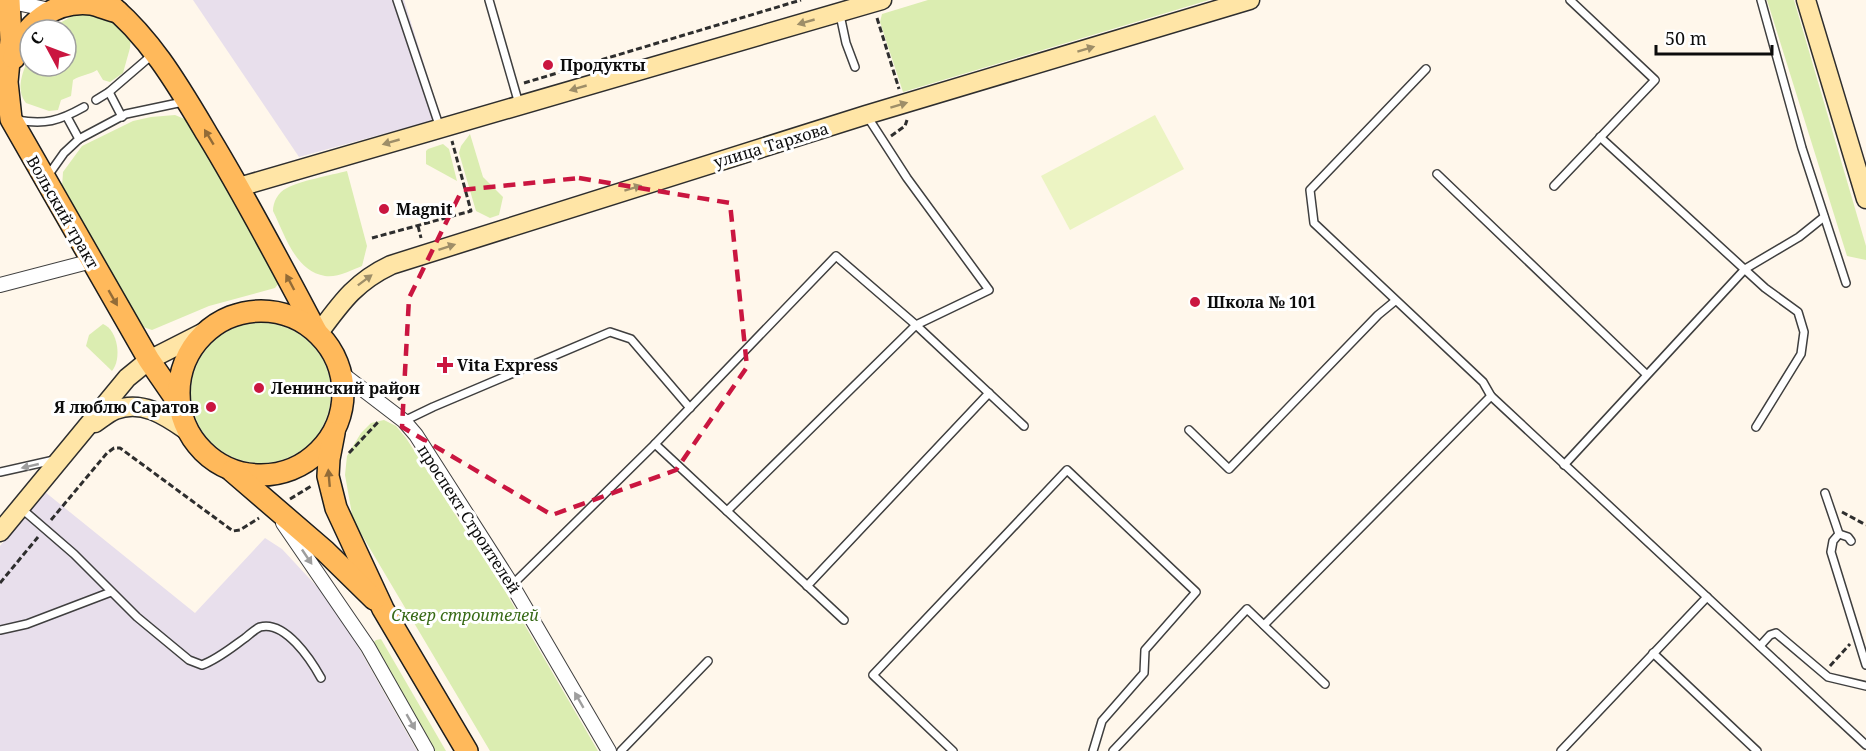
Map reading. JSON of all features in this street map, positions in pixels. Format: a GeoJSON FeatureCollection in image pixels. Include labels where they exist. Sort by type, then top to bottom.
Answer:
{"type":"FeatureCollection","features":[{"type":"Feature","properties":{"kind":"main road"},"geometry":{"type":"LineString","coordinates":[[104,0],[138,30],[188,101],[239,187],[318,334]]}},
{"type":"Feature","properties":{"kind":"main road","name":"улица Тархова"},"geometry":{"type":"LineString","coordinates":[[318,334],[346,297],[361,282],[391,265],[866,115],[1250,0]]}},
{"type":"Feature","properties":{"kind":"main road"},"geometry":{"type":"LineString","coordinates":[[1806,0],[1866,199]]}},
{"type":"Feature","properties":{"kind":"main road","name":"Вольский тракт"},"geometry":{"type":"LineString","coordinates":[[6,1],[11,40],[4,91],[11,119],[149,360],[180,405]]}},
{"type":"Feature","properties":{"kind":"main road"},"geometry":{"type":"LineString","coordinates":[[4,91],[19,42],[32,24],[50,10],[61,6],[90,4],[121,13]]}},
{"type":"Feature","properties":{"kind":"main road"},"geometry":{"type":"LineString","coordinates":[[239,187],[840,12],[879,8]]}},
{"type":"Feature","properties":{"kind":"main road"},"geometry":{"type":"LineString","coordinates":[[0,531],[114,392],[149,360],[238,314],[255,311],[272,312],[304,323],[332,350],[340,372],[343,391],[341,411],[334,430],[328,476],[336,508],[383,609],[467,751]]}},
{"type":"Feature","properties":{"kind":"main road"},"geometry":{"type":"LineString","coordinates":[[208,330],[194,346],[184,364],[179,385],[180,405],[189,432],[199,447],[213,460],[230,469],[247,474],[281,473],[313,457],[334,430]]}},
{"type":"Feature","properties":{"kind":"main road"},"geometry":{"type":"LineString","coordinates":[[83,430],[116,410],[142,407],[165,415],[189,432]]}},
{"type":"Feature","properties":{"kind":"main road"},"geometry":{"type":"LineString","coordinates":[[230,469],[325,551],[383,609]]}},
{"type":"Feature","properties":{"kind":"street"},"geometry":{"type":"LineString","coordinates":[[6,1],[50,10]]}},
{"type":"Feature","properties":{"kind":"street"},"geometry":{"type":"LineString","coordinates":[[0,285],[92,261]]}},
{"type":"Feature","properties":{"kind":"street","name":"проспект Строителей"},"geometry":{"type":"LineString","coordinates":[[340,372],[404,421],[416,435],[512,585],[609,751]]}},
{"type":"Feature","properties":{"kind":"street"},"geometry":{"type":"LineString","coordinates":[[274,508],[368,647],[427,751]]}},
{"type":"Feature","properties":{"kind":"lane"},"geometry":{"type":"LineString","coordinates":[[397,0],[440,128]]}},
{"type":"Feature","properties":{"kind":"lane"},"geometry":{"type":"LineString","coordinates":[[489,0],[519,105]]}},
{"type":"Feature","properties":{"kind":"lane"},"geometry":{"type":"LineString","coordinates":[[1554,186],[1654,80],[1570,0]]}},
{"type":"Feature","properties":{"kind":"lane"},"geometry":{"type":"LineString","coordinates":[[1761,0],[1802,148],[1846,283]]}},
{"type":"Feature","properties":{"kind":"lane"},"geometry":{"type":"LineString","coordinates":[[840,12],[846,42],[855,67]]}},
{"type":"Feature","properties":{"kind":"lane"},"geometry":{"type":"LineString","coordinates":[[96,100],[109,92],[154,52]]}},
{"type":"Feature","properties":{"kind":"lane"},"geometry":{"type":"LineString","coordinates":[[1426,69],[1310,190],[1314,223],[1483,382],[1491,396],[1866,745]]}},
{"type":"Feature","properties":{"kind":"lane"},"geometry":{"type":"LineString","coordinates":[[109,92],[122,117]]}},
{"type":"Feature","properties":{"kind":"lane"},"geometry":{"type":"LineString","coordinates":[[45,180],[64,153],[79,139],[122,117],[188,101]]}},
{"type":"Feature","properties":{"kind":"lane"},"geometry":{"type":"LineString","coordinates":[[11,119],[38,124],[67,117],[84,107]]}},
{"type":"Feature","properties":{"kind":"lane"},"geometry":{"type":"LineString","coordinates":[[727,511],[916,325],[989,290],[866,115]]}},
{"type":"Feature","properties":{"kind":"lane"},"geometry":{"type":"LineString","coordinates":[[67,117],[79,139]]}},
{"type":"Feature","properties":{"kind":"lane"},"geometry":{"type":"LineString","coordinates":[[1600,137],[1765,288],[1798,312],[1804,332],[1801,354],[1756,427]]}},
{"type":"Feature","properties":{"kind":"lane"},"geometry":{"type":"LineString","coordinates":[[1437,174],[1646,374]]}},
{"type":"Feature","properties":{"kind":"lane"},"geometry":{"type":"LineString","coordinates":[[1564,465],[1745,269],[1798,237],[1824,217]]}},
{"type":"Feature","properties":{"kind":"lane"},"geometry":{"type":"LineString","coordinates":[[512,585],[655,444],[836,256],[916,325],[1024,426]]}},
{"type":"Feature","properties":{"kind":"lane"},"geometry":{"type":"LineString","coordinates":[[1189,430],[1229,469],[1378,315],[1395,301]]}},
{"type":"Feature","properties":{"kind":"lane"},"geometry":{"type":"LineString","coordinates":[[404,421],[610,332],[631,339],[690,408]]}},
{"type":"Feature","properties":{"kind":"lane"},"geometry":{"type":"LineString","coordinates":[[807,586],[988,393]]}},
{"type":"Feature","properties":{"kind":"lane"},"geometry":{"type":"LineString","coordinates":[[1264,626],[1491,396]]}},
{"type":"Feature","properties":{"kind":"lane"},"geometry":{"type":"LineString","coordinates":[[655,444],[844,620]]}},
{"type":"Feature","properties":{"kind":"lane"},"geometry":{"type":"LineString","coordinates":[[0,472],[59,459]]}},
{"type":"Feature","properties":{"kind":"lane"},"geometry":{"type":"LineString","coordinates":[[953,751],[873,675],[1067,470],[1196,592],[1145,650],[1144,673],[1102,721],[1094,751]]}},
{"type":"Feature","properties":{"kind":"lane"},"geometry":{"type":"LineString","coordinates":[[1826,493],[1839,534]]}},
{"type":"Feature","properties":{"kind":"lane"},"geometry":{"type":"LineString","coordinates":[[20,508],[74,554],[136,617],[189,660],[201,665],[213,660],[260,627],[269,627],[282,631],[308,656],[321,678]]}},
{"type":"Feature","properties":{"kind":"lane"},"geometry":{"type":"LineString","coordinates":[[1839,534],[1848,537],[1851,541]]}},
{"type":"Feature","properties":{"kind":"lane"},"geometry":{"type":"LineString","coordinates":[[1839,534],[1833,541],[1831,552],[1866,665]]}},
{"type":"Feature","properties":{"kind":"lane"},"geometry":{"type":"LineString","coordinates":[[0,630],[27,624],[111,592]]}},
{"type":"Feature","properties":{"kind":"lane"},"geometry":{"type":"LineString","coordinates":[[1562,751],[1707,597]]}},
{"type":"Feature","properties":{"kind":"lane"},"geometry":{"type":"LineString","coordinates":[[1113,751],[1246,609],[1325,684]]}},
{"type":"Feature","properties":{"kind":"lane"},"geometry":{"type":"LineString","coordinates":[[1760,646],[1770,635],[1776,633],[1823,674],[1834,679],[1866,686]]}},
{"type":"Feature","properties":{"kind":"lane"},"geometry":{"type":"LineString","coordinates":[[1653,653],[1757,751]]}},
{"type":"Feature","properties":{"kind":"lane"},"geometry":{"type":"LineString","coordinates":[[621,751],[708,661]]}},
{"type":"Feature","properties":{"kind":"path"},"geometry":{"type":"LineString","coordinates":[[514,86],[801,0]]}},
{"type":"Feature","properties":{"kind":"path"},"geometry":{"type":"LineString","coordinates":[[879,8],[900,93]]}},
{"type":"Feature","properties":{"kind":"path"},"geometry":{"type":"LineString","coordinates":[[883,141],[905,126],[907,115]]}},
{"type":"Feature","properties":{"kind":"path"},"geometry":{"type":"LineString","coordinates":[[372,238],[471,211],[452,142],[440,128]]}},
{"type":"Feature","properties":{"kind":"path"},"geometry":{"type":"LineString","coordinates":[[418,226],[422,240]]}},
{"type":"Feature","properties":{"kind":"path"},"geometry":{"type":"LineString","coordinates":[[0,583],[107,453],[114,448],[120,448],[234,531],[240,530],[328,476],[416,383]]}},
{"type":"Feature","properties":{"kind":"path"},"geometry":{"type":"LineString","coordinates":[[1830,506],[1866,525]]}},
{"type":"Feature","properties":{"kind":"path"},"geometry":{"type":"LineString","coordinates":[[1823,674],[1857,636]]}},
{"type":"Feature","properties":{"kind":"highlighted area"},"geometry":{"type":"Polygon","coordinates":[[[579,178],[730,203],[747,367],[676,470],[552,515],[402,427],[409,298],[462,190],[579,178]]]}},
{"type":"Feature","properties":{"kind":"shaded area"},"geometry":{"type":"Polygon","coordinates":[[[193,0],[404,0],[441,118],[299,157],[193,0]]]}},
{"type":"Feature","properties":{"kind":"shaded area"},"geometry":{"type":"Polygon","coordinates":[[[45,492],[195,613],[265,538],[282,549],[322,592],[347,627],[417,751],[0,751],[0,546],[45,492]]]}},
{"type":"Feature","properties":{"kind":"green space"},"geometry":{"type":"Polygon","coordinates":[[[928,0],[1209,0],[903,92],[880,22],[882,14],[928,0]]]}},
{"type":"Feature","properties":{"kind":"green space"},"geometry":{"type":"Polygon","coordinates":[[[1767,0],[1794,0],[1866,246],[1866,260],[1847,256],[1767,0]]]}},
{"type":"Feature","properties":{"kind":"green space"},"geometry":{"type":"Polygon","coordinates":[[[78,13],[106,15],[131,36],[123,73],[110,82],[103,80],[97,70],[78,78],[78,18],[69,18],[78,13]]]}},
{"type":"Feature","properties":{"kind":"green space"},"geometry":{"type":"Polygon","coordinates":[[[22,78],[78,78],[73,80],[71,96],[61,100],[58,110],[49,111],[26,103],[21,86],[22,78]]]}},
{"type":"Feature","properties":{"kind":"green space"},"geometry":{"type":"Polygon","coordinates":[[[175,115],[187,120],[278,277],[279,283],[275,288],[209,306],[152,330],[143,327],[62,187],[63,172],[82,146],[133,121],[175,115]]]}},
{"type":"Feature","properties":{"kind":"green space"},"geometry":{"type":"Polygon","coordinates":[[[1155,115],[1184,169],[1070,230],[1041,176],[1155,115]]]}},
{"type":"Feature","properties":{"kind":"green space"},"geometry":{"type":"Polygon","coordinates":[[[470,134],[483,177],[503,197],[499,215],[490,218],[476,211],[459,153],[470,134]]]}},
{"type":"Feature","properties":{"kind":"green space"},"geometry":{"type":"Polygon","coordinates":[[[443,144],[449,149],[457,181],[426,164],[426,151],[443,144]]]}},
{"type":"Feature","properties":{"kind":"green space"},"geometry":{"type":"Polygon","coordinates":[[[347,171],[367,246],[362,266],[339,275],[325,276],[306,267],[292,251],[273,211],[274,204],[281,192],[292,185],[347,171]]]}},
{"type":"Feature","properties":{"kind":"green space"},"geometry":{"type":"Polygon","coordinates":[[[261,323],[288,328],[311,343],[326,366],[331,393],[326,420],[311,443],[288,458],[261,463],[234,458],[211,443],[196,420],[191,393],[196,366],[211,343],[234,328],[261,323]]]}},
{"type":"Feature","properties":{"kind":"green space"},"geometry":{"type":"Polygon","coordinates":[[[103,324],[112,332],[117,345],[117,359],[112,371],[86,346],[89,335],[103,324]]]}},
{"type":"Feature","properties":{"kind":"green space","name":"Cквер cтроителей"},"geometry":{"type":"Polygon","coordinates":[[[384,420],[396,426],[406,438],[505,591],[598,751],[490,751],[353,520],[345,475],[347,456],[361,433],[371,423],[384,420]]]}},
{"type":"Feature","properties":{"kind":"green space"},"geometry":{"type":"Polygon","coordinates":[[[381,639],[446,751],[435,751],[373,643],[381,639]]]}},
{"type":"Feature","properties":{"kind":"place","name":"Продукты"},"geometry":{"type":"Point","coordinates":[548,65]}},
{"type":"Feature","properties":{"kind":"place","name":"Magnit"},"geometry":{"type":"Point","coordinates":[384,209]}},
{"type":"Feature","properties":{"kind":"place","name":"Школа № 101"},"geometry":{"type":"Point","coordinates":[1195,302]}},
{"type":"Feature","properties":{"kind":"place","name":"Vita Express"},"geometry":{"type":"Point","coordinates":[445,365]}},
{"type":"Feature","properties":{"kind":"place","name":"Ленинский район"},"geometry":{"type":"Point","coordinates":[259,388]}},
{"type":"Feature","properties":{"kind":"place","name":"Я люблю Саратов"},"geometry":{"type":"Point","coordinates":[211,407]}}]}
